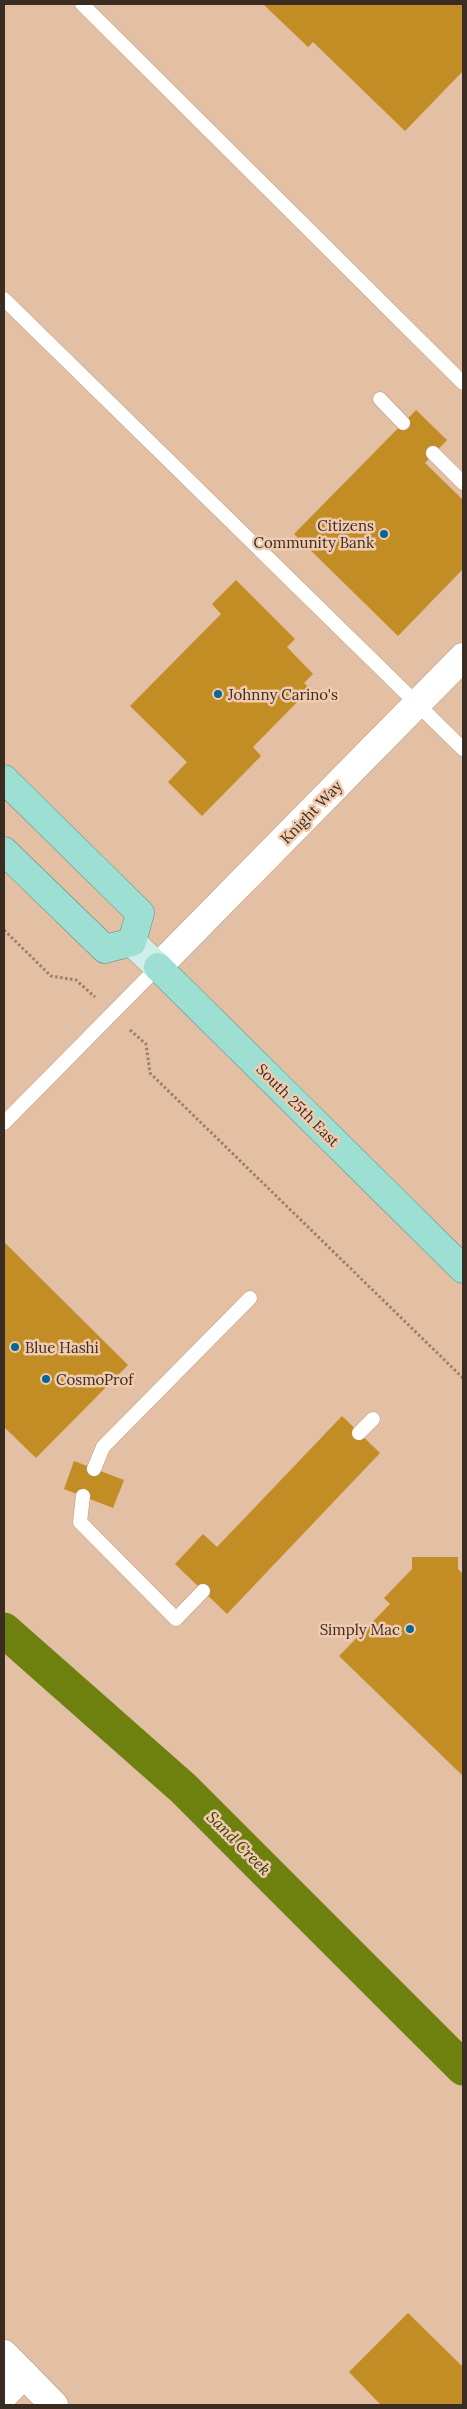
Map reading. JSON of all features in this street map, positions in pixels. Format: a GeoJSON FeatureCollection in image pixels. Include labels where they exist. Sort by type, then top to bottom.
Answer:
{"type":"FeatureCollection","features":[{"type":"Feature","properties":{"kind":"main road"},"geometry":{"type":"LineString","coordinates":[[4,779],[140,913],[132,942],[105,949],[4,851]]}},
{"type":"Feature","properties":{"kind":"main road","name":"South 25th East"},"geometry":{"type":"LineString","coordinates":[[132,942],[463,1269]]}},
{"type":"Feature","properties":{"kind":"street","name":"Knight Way"},"geometry":{"type":"LineString","coordinates":[[158,967],[463,657]]}},
{"type":"Feature","properties":{"kind":"street"},"geometry":{"type":"LineString","coordinates":[[4,2354],[54,2405]]}},
{"type":"Feature","properties":{"kind":"street"},"geometry":{"type":"LineString","coordinates":[[4,2395],[24,2374]]}},
{"type":"Feature","properties":{"kind":"lane"},"geometry":{"type":"LineString","coordinates":[[82,4],[463,383]]}},
{"type":"Feature","properties":{"kind":"lane"},"geometry":{"type":"LineString","coordinates":[[4,299],[463,749]]}},
{"type":"Feature","properties":{"kind":"lane"},"geometry":{"type":"LineString","coordinates":[[380,399],[404,423]]}},
{"type":"Feature","properties":{"kind":"lane"},"geometry":{"type":"LineString","coordinates":[[434,453],[463,483]]}},
{"type":"Feature","properties":{"kind":"lane"},"geometry":{"type":"LineString","coordinates":[[4,1123],[158,967]]}},
{"type":"Feature","properties":{"kind":"lane"},"geometry":{"type":"LineString","coordinates":[[94,1469],[103,1448],[250,1298]]}},
{"type":"Feature","properties":{"kind":"lane"},"geometry":{"type":"LineString","coordinates":[[359,1433],[373,1419]]}},
{"type":"Feature","properties":{"kind":"lane"},"geometry":{"type":"LineString","coordinates":[[83,1496],[80,1522],[176,1619],[203,1591]]}},
{"type":"Feature","properties":{"kind":"path"},"geometry":{"type":"LineString","coordinates":[[4,930],[50,976],[76,980]]}},
{"type":"Feature","properties":{"kind":"path"},"geometry":{"type":"LineString","coordinates":[[146,1044],[150,1072],[463,1378]]}},
{"type":"Feature","properties":{"kind":"building"},"geometry":{"type":"Polygon","coordinates":[[[263,4],[463,4],[463,71],[405,131],[313,42],[308,47],[263,4]]]}},
{"type":"Feature","properties":{"kind":"building"},"geometry":{"type":"Polygon","coordinates":[[[416,410],[447,440],[425,463],[463,500],[463,569],[398,636],[294,534],[416,410]]]}},
{"type":"Feature","properties":{"kind":"building"},"geometry":{"type":"Polygon","coordinates":[[[236,580],[295,639],[287,647],[313,674],[304,683],[310,689],[253,747],[261,756],[202,816],[168,782],[187,762],[130,706],[221,614],[212,604],[236,580]]]}},
{"type":"Feature","properties":{"kind":"building"},"geometry":{"type":"Polygon","coordinates":[[[4,1242],[128,1365],[36,1458],[4,1427],[4,1242]]]}},
{"type":"Feature","properties":{"kind":"building"},"geometry":{"type":"Polygon","coordinates":[[[342,1416],[380,1453],[227,1614],[175,1564],[203,1534],[217,1547],[342,1416]]]}},
{"type":"Feature","properties":{"kind":"building"},"geometry":{"type":"Polygon","coordinates":[[[74,1461],[124,1480],[113,1508],[64,1489],[74,1461]]]}},
{"type":"Feature","properties":{"kind":"building"},"geometry":{"type":"Polygon","coordinates":[[[412,1557],[458,1557],[458,1569],[463,1574],[463,1776],[339,1656],[390,1604],[384,1598],[412,1569],[412,1557]]]}},
{"type":"Feature","properties":{"kind":"building"},"geometry":{"type":"Polygon","coordinates":[[[408,2313],[463,2367],[463,2405],[381,2405],[349,2372],[408,2313]]]}},
{"type":"Feature","properties":{"kind":"waterway","name":"Sand Creek"},"geometry":{"type":"LineString","coordinates":[[4,1630],[183,1788],[463,2068]]}},
{"type":"Feature","properties":{"kind":"place","name":"Citizens Community Bank"},"geometry":{"type":"Point","coordinates":[384,534]}},
{"type":"Feature","properties":{"kind":"place","name":"Johnny Carino's"},"geometry":{"type":"Point","coordinates":[218,694]}},
{"type":"Feature","properties":{"kind":"place","name":"Blue Hashi"},"geometry":{"type":"Point","coordinates":[15,1347]}},
{"type":"Feature","properties":{"kind":"place","name":"CosmoProf"},"geometry":{"type":"Point","coordinates":[46,1379]}},
{"type":"Feature","properties":{"kind":"place","name":"Simply Mac"},"geometry":{"type":"Point","coordinates":[410,1629]}}]}
